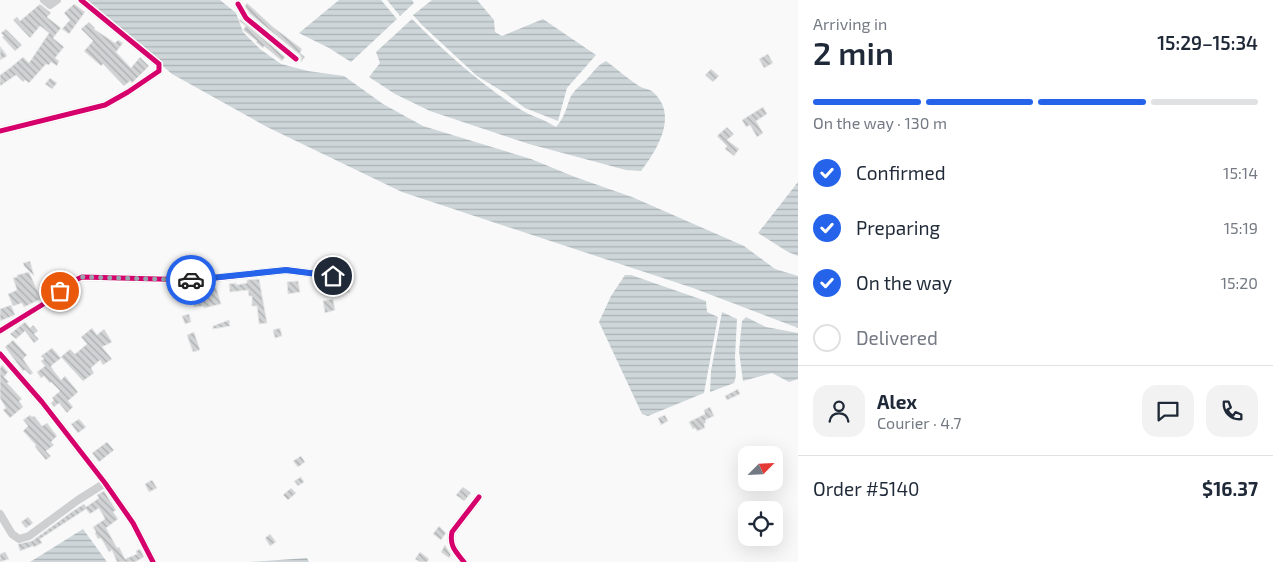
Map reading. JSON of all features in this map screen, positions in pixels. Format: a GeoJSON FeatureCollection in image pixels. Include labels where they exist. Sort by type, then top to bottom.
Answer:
{"type":"FeatureCollection","features":[{"type":"Feature","properties":{"kind":"street"},"geometry":{"type":"LineString","coordinates":[[44,0],[50,5],[57,0]]}},
{"type":"Feature","properties":{"kind":"street"},"geometry":{"type":"LineString","coordinates":[[0,131],[97,108],[128,92],[159,71],[159,64],[81,0]]}},
{"type":"Feature","properties":{"kind":"street"},"geometry":{"type":"LineString","coordinates":[[238,1],[246,18],[296,60]]}},
{"type":"Feature","properties":{"kind":"street"},"geometry":{"type":"LineString","coordinates":[[0,331],[50,300],[71,282],[82,277],[196,280],[286,270],[333,276]]}},
{"type":"Feature","properties":{"kind":"street"},"geometry":{"type":"LineString","coordinates":[[0,354],[42,402],[105,483],[133,523],[153,562]]}},
{"type":"Feature","properties":{"kind":"street"},"geometry":{"type":"LineString","coordinates":[[0,514],[12,534],[20,539],[30,536],[105,483]]}},
{"type":"Feature","properties":{"kind":"street"},"geometry":{"type":"LineString","coordinates":[[464,562],[452,547],[450,540],[452,532],[479,497]]}},
{"type":"Feature","properties":{"kind":"shaded area"},"geometry":{"type":"Polygon","coordinates":[[[86,0],[220,0],[236,13],[243,32],[260,49],[281,64],[308,71],[344,76],[383,104],[423,126],[531,159],[632,197],[744,246],[775,269],[798,276],[798,328],[693,288],[402,192],[267,127],[172,74],[86,0]]]}},
{"type":"Feature","properties":{"kind":"shaded area"},"geometry":{"type":"Polygon","coordinates":[[[339,0],[381,0],[397,19],[351,62],[329,48],[299,33],[339,0]]]}},
{"type":"Feature","properties":{"kind":"shaded area"},"geometry":{"type":"Polygon","coordinates":[[[387,0],[412,0],[414,3],[400,16],[387,0]]]}},
{"type":"Feature","properties":{"kind":"shaded area"},"geometry":{"type":"Polygon","coordinates":[[[432,0],[477,0],[494,20],[495,32],[502,36],[543,19],[596,55],[567,88],[558,121],[525,108],[477,76],[422,25],[413,15],[432,0]]]}},
{"type":"Feature","properties":{"kind":"shaded area"},"geometry":{"type":"Polygon","coordinates":[[[412,19],[476,78],[523,111],[556,127],[563,117],[573,93],[597,67],[606,61],[639,86],[652,91],[661,101],[665,122],[659,143],[641,171],[626,170],[529,144],[430,111],[395,94],[369,77],[380,63],[376,52],[412,19]]]}},
{"type":"Feature","properties":{"kind":"shaded area"},"geometry":{"type":"Polygon","coordinates":[[[798,182],[798,256],[788,252],[758,233],[798,182]]]}},
{"type":"Feature","properties":{"kind":"shaded area"},"geometry":{"type":"Polygon","coordinates":[[[625,275],[631,275],[706,301],[707,312],[718,317],[704,393],[648,416],[642,414],[599,322],[611,296],[625,275]]]}},
{"type":"Feature","properties":{"kind":"shaded area"},"geometry":{"type":"Polygon","coordinates":[[[722,312],[737,319],[736,376],[734,383],[710,392],[711,371],[722,312]]]}},
{"type":"Feature","properties":{"kind":"shaded area"},"geometry":{"type":"Polygon","coordinates":[[[746,317],[766,327],[798,333],[798,379],[789,382],[772,373],[743,381],[739,351],[742,321],[746,317]]]}},
{"type":"Feature","properties":{"kind":"shaded area"},"geometry":{"type":"Polygon","coordinates":[[[83,529],[107,562],[30,562],[83,529]]]}},
{"type":"Feature","properties":{"kind":"shaded area"},"geometry":{"type":"Polygon","coordinates":[[[307,558],[309,562],[249,562],[307,558]]]}},
{"type":"Feature","properties":{"kind":"building"},"geometry":{"type":"Polygon","coordinates":[[[247,3],[273,27],[302,49],[300,53],[305,57],[301,62],[300,55],[250,14],[245,6],[247,3]]]}},
{"type":"Feature","properties":{"kind":"building"},"geometry":{"type":"Polygon","coordinates":[[[40,4],[51,13],[47,17],[61,28],[53,38],[64,47],[55,58],[59,61],[57,66],[51,62],[49,65],[46,64],[29,83],[25,80],[23,82],[16,75],[0,86],[0,75],[23,57],[29,63],[49,33],[40,26],[30,38],[13,20],[17,17],[20,21],[40,4]]]}},
{"type":"Feature","properties":{"kind":"building"},"geometry":{"type":"Polygon","coordinates":[[[74,4],[85,12],[69,34],[62,29],[70,20],[64,13],[74,4]]]}},
{"type":"Feature","properties":{"kind":"building"},"geometry":{"type":"Polygon","coordinates":[[[240,19],[285,57],[282,61],[264,46],[263,48],[243,30],[246,26],[239,21],[240,19]]]}},
{"type":"Feature","properties":{"kind":"building"},"geometry":{"type":"Polygon","coordinates":[[[89,22],[94,29],[115,43],[118,40],[123,43],[116,52],[131,68],[140,57],[149,66],[132,83],[130,81],[124,86],[103,64],[101,66],[84,51],[93,41],[81,29],[89,22]]]}},
{"type":"Feature","properties":{"kind":"building"},"geometry":{"type":"Polygon","coordinates":[[[6,29],[22,45],[15,51],[2,37],[4,36],[1,33],[6,29]]]}},
{"type":"Feature","properties":{"kind":"building"},"geometry":{"type":"Polygon","coordinates":[[[0,46],[7,56],[0,60],[0,46]]]}},
{"type":"Feature","properties":{"kind":"building"},"geometry":{"type":"Polygon","coordinates":[[[768,54],[773,63],[764,68],[759,59],[768,54]]]}},
{"type":"Feature","properties":{"kind":"building"},"geometry":{"type":"Polygon","coordinates":[[[711,69],[719,76],[713,82],[705,75],[711,69]]]}},
{"type":"Feature","properties":{"kind":"building"},"geometry":{"type":"Polygon","coordinates":[[[50,78],[57,83],[52,89],[45,84],[50,78]]]}},
{"type":"Feature","properties":{"kind":"building"},"geometry":{"type":"Polygon","coordinates":[[[763,107],[767,114],[756,121],[763,133],[757,137],[750,125],[746,127],[742,120],[763,107]]]}},
{"type":"Feature","properties":{"kind":"building"},"geometry":{"type":"Polygon","coordinates":[[[727,127],[734,134],[727,140],[739,149],[734,156],[725,149],[727,146],[717,136],[727,127]]]}},
{"type":"Feature","properties":{"kind":"building"},"geometry":{"type":"Polygon","coordinates":[[[30,261],[34,276],[23,263],[30,261]]]}},
{"type":"Feature","properties":{"kind":"building"},"geometry":{"type":"Polygon","coordinates":[[[29,272],[41,299],[24,307],[22,303],[13,306],[8,294],[17,290],[13,278],[29,272]]]}},
{"type":"Feature","properties":{"kind":"building"},"geometry":{"type":"Polygon","coordinates":[[[48,276],[57,284],[51,291],[42,283],[48,276]]]}},
{"type":"Feature","properties":{"kind":"building"},"geometry":{"type":"Polygon","coordinates":[[[259,279],[267,323],[259,324],[257,306],[252,306],[252,296],[249,296],[248,290],[230,292],[229,284],[236,283],[236,285],[247,283],[247,280],[259,279]]]}},
{"type":"Feature","properties":{"kind":"building"},"geometry":{"type":"Polygon","coordinates":[[[298,281],[300,292],[288,294],[287,282],[298,281]]]}},
{"type":"Feature","properties":{"kind":"building"},"geometry":{"type":"Polygon","coordinates":[[[347,281],[350,292],[336,295],[333,285],[347,281]]]}},
{"type":"Feature","properties":{"kind":"building"},"geometry":{"type":"Polygon","coordinates":[[[216,287],[221,304],[204,308],[203,306],[194,307],[193,298],[201,297],[200,295],[205,294],[204,291],[216,287]]]}},
{"type":"Feature","properties":{"kind":"building"},"geometry":{"type":"Polygon","coordinates":[[[333,299],[335,310],[325,313],[323,301],[333,299]]]}},
{"type":"Feature","properties":{"kind":"building"},"geometry":{"type":"Polygon","coordinates":[[[11,305],[15,315],[0,321],[0,309],[11,305]]]}},
{"type":"Feature","properties":{"kind":"building"},"geometry":{"type":"Polygon","coordinates":[[[189,314],[191,322],[185,324],[182,316],[189,314]]]}},
{"type":"Feature","properties":{"kind":"building"},"geometry":{"type":"Polygon","coordinates":[[[229,320],[230,326],[213,329],[213,326],[229,320]]]}},
{"type":"Feature","properties":{"kind":"building"},"geometry":{"type":"Polygon","coordinates":[[[25,322],[30,328],[33,325],[38,331],[34,334],[39,339],[34,343],[25,331],[16,339],[10,334],[25,322]]]}},
{"type":"Feature","properties":{"kind":"building"},"geometry":{"type":"Polygon","coordinates":[[[92,328],[97,335],[104,329],[112,342],[102,347],[112,359],[103,365],[100,360],[91,368],[94,373],[83,381],[61,357],[70,349],[75,354],[87,344],[81,337],[92,328]]]}},
{"type":"Feature","properties":{"kind":"building"},"geometry":{"type":"Polygon","coordinates":[[[280,328],[282,336],[275,338],[273,330],[280,328]]]}},
{"type":"Feature","properties":{"kind":"building"},"geometry":{"type":"Polygon","coordinates":[[[194,332],[200,350],[193,352],[187,335],[194,332]]]}},
{"type":"Feature","properties":{"kind":"building"},"geometry":{"type":"Polygon","coordinates":[[[13,340],[27,355],[23,359],[33,373],[30,375],[25,370],[23,371],[5,347],[13,340]]]}},
{"type":"Feature","properties":{"kind":"building"},"geometry":{"type":"Polygon","coordinates":[[[52,348],[61,358],[51,366],[53,370],[61,380],[65,376],[78,392],[68,401],[73,407],[67,413],[59,403],[54,407],[51,403],[54,400],[52,398],[60,391],[44,376],[41,378],[37,372],[45,366],[41,361],[44,359],[41,356],[52,348]]]}},
{"type":"Feature","properties":{"kind":"building"},"geometry":{"type":"Polygon","coordinates":[[[2,365],[8,372],[4,377],[9,382],[7,383],[22,399],[19,401],[23,407],[10,418],[3,410],[6,408],[0,398],[0,368],[2,365]]]}},
{"type":"Feature","properties":{"kind":"building"},"geometry":{"type":"Polygon","coordinates":[[[738,389],[740,394],[727,400],[725,396],[738,389]]]}},
{"type":"Feature","properties":{"kind":"building"},"geometry":{"type":"Polygon","coordinates":[[[710,407],[714,416],[705,420],[705,428],[697,431],[695,428],[693,429],[689,422],[705,414],[704,410],[710,407]]]}},
{"type":"Feature","properties":{"kind":"building"},"geometry":{"type":"Polygon","coordinates":[[[30,415],[34,416],[42,426],[47,423],[57,436],[51,442],[54,445],[46,451],[51,456],[46,460],[23,431],[28,426],[23,420],[30,415]]]}},
{"type":"Feature","properties":{"kind":"building"},"geometry":{"type":"Polygon","coordinates":[[[665,415],[668,421],[661,425],[658,418],[665,415]]]}},
{"type":"Feature","properties":{"kind":"building"},"geometry":{"type":"Polygon","coordinates":[[[79,419],[86,427],[78,433],[71,424],[79,419]]]}},
{"type":"Feature","properties":{"kind":"building"},"geometry":{"type":"Polygon","coordinates":[[[107,442],[114,450],[99,462],[92,453],[107,442]]]}},
{"type":"Feature","properties":{"kind":"building"},"geometry":{"type":"Polygon","coordinates":[[[301,456],[305,462],[298,467],[293,461],[301,456]]]}},
{"type":"Feature","properties":{"kind":"building"},"geometry":{"type":"Polygon","coordinates":[[[301,477],[304,482],[298,486],[294,481],[301,477]]]}},
{"type":"Feature","properties":{"kind":"building"},"geometry":{"type":"Polygon","coordinates":[[[152,480],[157,488],[149,492],[145,484],[152,480]]]}},
{"type":"Feature","properties":{"kind":"building"},"geometry":{"type":"Polygon","coordinates":[[[463,487],[471,493],[464,501],[456,495],[463,487]]]}},
{"type":"Feature","properties":{"kind":"building"},"geometry":{"type":"Polygon","coordinates":[[[291,488],[296,493],[288,500],[283,495],[291,488]]]}},
{"type":"Feature","properties":{"kind":"building"},"geometry":{"type":"Polygon","coordinates":[[[104,491],[116,510],[113,512],[118,519],[106,528],[117,548],[119,547],[125,559],[137,554],[136,551],[140,549],[144,557],[135,562],[117,562],[112,550],[109,552],[101,538],[98,539],[93,527],[105,519],[99,508],[90,514],[86,509],[40,539],[42,543],[20,551],[18,544],[32,541],[73,511],[84,504],[86,507],[99,498],[97,495],[104,491]]]}},
{"type":"Feature","properties":{"kind":"building"},"geometry":{"type":"Polygon","coordinates":[[[28,517],[33,523],[26,528],[21,522],[28,517]]]}},
{"type":"Feature","properties":{"kind":"building"},"geometry":{"type":"Polygon","coordinates":[[[439,526],[446,533],[441,540],[433,534],[439,526]]]}},
{"type":"Feature","properties":{"kind":"building"},"geometry":{"type":"Polygon","coordinates":[[[270,534],[276,542],[270,546],[265,538],[270,534]]]}},
{"type":"Feature","properties":{"kind":"building"},"geometry":{"type":"Polygon","coordinates":[[[445,545],[451,555],[449,558],[441,552],[445,545]]]}},
{"type":"Feature","properties":{"kind":"building"},"geometry":{"type":"Polygon","coordinates":[[[5,552],[9,559],[0,562],[0,554],[5,552]]]}},
{"type":"Feature","properties":{"kind":"building"},"geometry":{"type":"Polygon","coordinates":[[[420,552],[429,559],[427,562],[420,562],[415,559],[420,552]]]}},
{"type":"Feature","properties":{"kind":"cycle path"},"geometry":{"type":"LineString","coordinates":[[0,131],[105,105],[159,71],[159,64],[81,0]]}},
{"type":"Feature","properties":{"kind":"cycle path"},"geometry":{"type":"LineString","coordinates":[[238,4],[246,18],[296,59]]}},
{"type":"Feature","properties":{"kind":"cycle path"},"geometry":{"type":"LineString","coordinates":[[0,331],[50,300],[71,282],[82,277],[196,280],[286,270],[333,276]]}},
{"type":"Feature","properties":{"kind":"cycle path"},"geometry":{"type":"LineString","coordinates":[[0,354],[42,402],[105,483],[133,523],[153,562]]}},
{"type":"Feature","properties":{"kind":"cycle path"},"geometry":{"type":"LineString","coordinates":[[464,562],[452,545],[452,532],[479,497]]}},
{"type":"Feature","properties":{"kind":"way so far"},"geometry":{"type":"LineString","coordinates":[[60,291],[71,282],[82,277],[191,280]]}},
{"type":"Feature","properties":{"kind":"route"},"geometry":{"type":"LineString","coordinates":[[191,280],[286,270],[333,276]]}}]}
